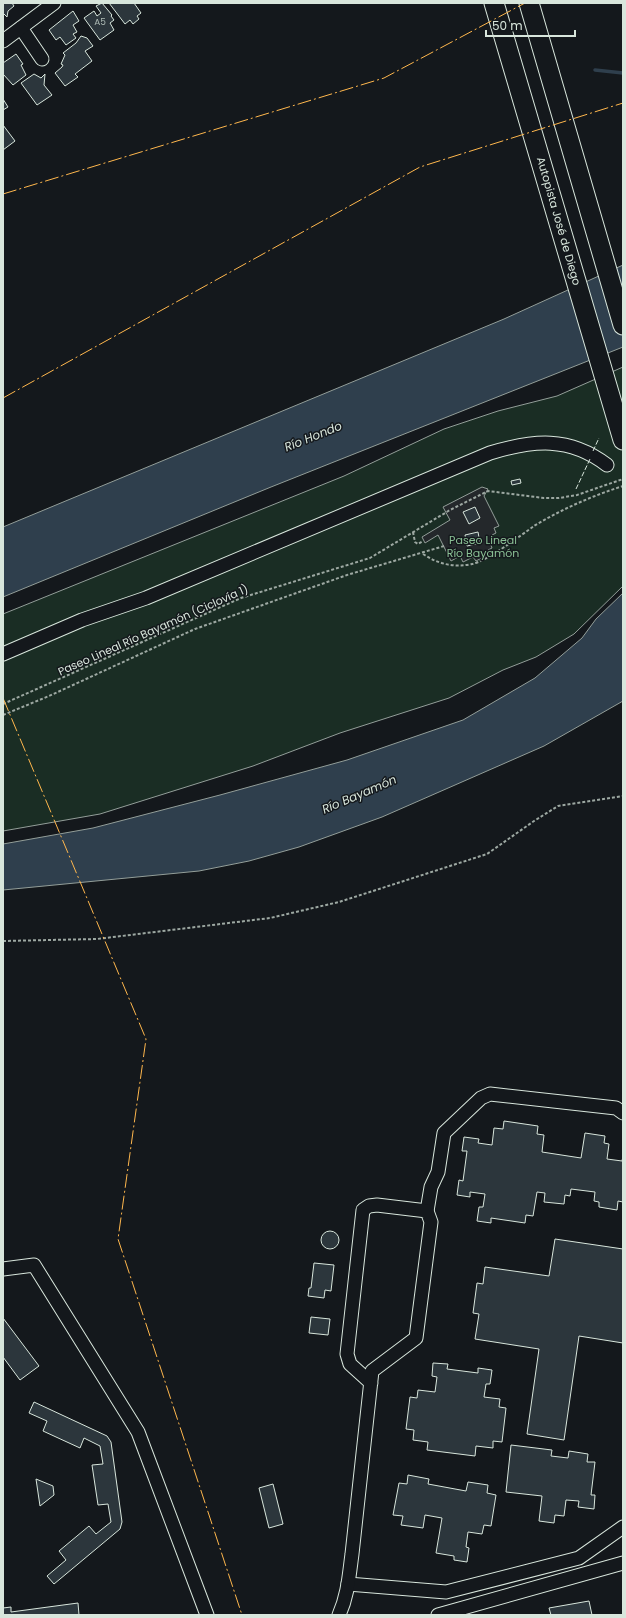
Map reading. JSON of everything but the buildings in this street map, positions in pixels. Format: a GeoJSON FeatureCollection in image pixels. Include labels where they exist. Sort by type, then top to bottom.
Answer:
{"type":"FeatureCollection","features":[{"type":"Feature","properties":{"kind":"highway","name":"Autopista José de Diego"},"geometry":{"type":"LineString","coordinates":[[494,3],[623,440]]}},
{"type":"Feature","properties":{"kind":"highway"},"geometry":{"type":"LineString","coordinates":[[504,3],[529,94],[538,149]]}},
{"type":"Feature","properties":{"kind":"highway"},"geometry":{"type":"LineString","coordinates":[[529,3],[623,325]]}},
{"type":"Feature","properties":{"kind":"street"},"geometry":{"type":"LineString","coordinates":[[3,41],[54,3]]}},
{"type":"Feature","properties":{"kind":"street"},"geometry":{"type":"LineString","coordinates":[[21,28],[42,59]]}},
{"type":"Feature","properties":{"kind":"street"},"geometry":{"type":"LineString","coordinates":[[3,654],[82,620],[153,595],[490,453],[509,447],[537,443],[568,444],[587,452],[607,465]]}},
{"type":"Feature","properties":{"kind":"street"},"geometry":{"type":"LineString","coordinates":[[339,1615],[346,1599],[372,1371],[416,1338],[431,1222],[427,1211],[431,1187],[438,1172],[444,1132],[481,1098],[490,1094],[616,1108],[623,1113]]}},
{"type":"Feature","properties":{"kind":"street"},"geometry":{"type":"LineString","coordinates":[[370,1382],[350,1364],[347,1354],[363,1210],[369,1206],[377,1204],[427,1211]]}},
{"type":"Feature","properties":{"kind":"street"},"geometry":{"type":"LineString","coordinates":[[3,1268],[34,1265],[138,1432],[207,1615]]}},
{"type":"Feature","properties":{"kind":"street"},"geometry":{"type":"LineString","coordinates":[[348,1584],[446,1592],[579,1558],[586,1555],[623,1527]]}},
{"type":"Feature","properties":{"kind":"street"},"geometry":{"type":"LineString","coordinates":[[438,1615],[623,1563]]}},
{"type":"Feature","properties":{"kind":"path","name":"Paseo Lineal Río Bayamón (Ciclovía 1)"},"geometry":{"type":"LineString","coordinates":[[3,704],[241,598],[370,558],[450,510],[488,491],[544,498],[559,498],[577,495],[623,479]]}},
{"type":"Feature","properties":{"kind":"path"},"geometry":{"type":"LineString","coordinates":[[423,554],[434,560],[453,566],[474,564],[550,517],[586,499],[623,486]]}},
{"type":"Feature","properties":{"kind":"path"},"geometry":{"type":"LineString","coordinates":[[413,532],[418,544],[423,541]]}},
{"type":"Feature","properties":{"kind":"path"},"geometry":{"type":"LineString","coordinates":[[3,715],[49,696],[195,629],[347,575],[423,554],[444,546]]}},
{"type":"Feature","properties":{"kind":"path"},"geometry":{"type":"LineString","coordinates":[[3,941],[113,937],[270,918],[340,902],[487,854],[558,806],[623,796]]}},
{"type":"Feature","properties":{"kind":"green space","name":"Paseo Lineal Río Bayamón"},"geometry":{"type":"Polygon","coordinates":[[[623,367],[623,586],[574,634],[536,657],[503,670],[449,698],[340,733],[253,766],[100,814],[3,831],[3,614],[344,476],[444,429],[498,411],[557,396],[623,367]]]}},
{"type":"Feature","properties":{"kind":"shaded area"},"geometry":{"type":"Polygon","coordinates":[[[482,487],[488,489],[484,496],[499,526],[494,528],[496,533],[492,535],[495,540],[490,543],[492,548],[488,550],[489,554],[476,561],[473,557],[463,562],[460,556],[451,561],[438,535],[425,543],[422,537],[450,520],[443,507],[482,487]]]}},
{"type":"Feature","properties":{"kind":"water","name":"Río Hondo"},"geometry":{"type":"Polygon","coordinates":[[[623,265],[623,347],[271,487],[3,597],[3,527],[504,319],[623,265]]]}},
{"type":"Feature","properties":{"kind":"water","name":"Río Bayamón"},"geometry":{"type":"Polygon","coordinates":[[[623,593],[623,701],[544,746],[382,817],[299,847],[249,861],[199,871],[3,890],[3,844],[93,828],[220,795],[347,760],[463,720],[535,678],[582,638],[596,619],[623,593]]]}},
{"type":"Feature","properties":{"kind":"waterway"},"geometry":{"type":"LineString","coordinates":[[595,70],[623,73]]}},
{"type":"Feature","properties":{"kind":"fence"},"geometry":{"type":"LineString","coordinates":[[593,451],[599,438]]}},
{"type":"Feature","properties":{"kind":"fence"},"geometry":{"type":"LineString","coordinates":[[576,489],[590,459]]}},
{"type":"Feature","properties":{"kind":"power"},"geometry":{"type":"LineString","coordinates":[[3,194],[384,78],[525,3]]}},
{"type":"Feature","properties":{"kind":"power"},"geometry":{"type":"LineString","coordinates":[[3,398],[420,167],[623,103]]}},
{"type":"Feature","properties":{"kind":"power"},"geometry":{"type":"LineString","coordinates":[[3,698],[146,1039],[118,1239],[242,1615]]}}]}
